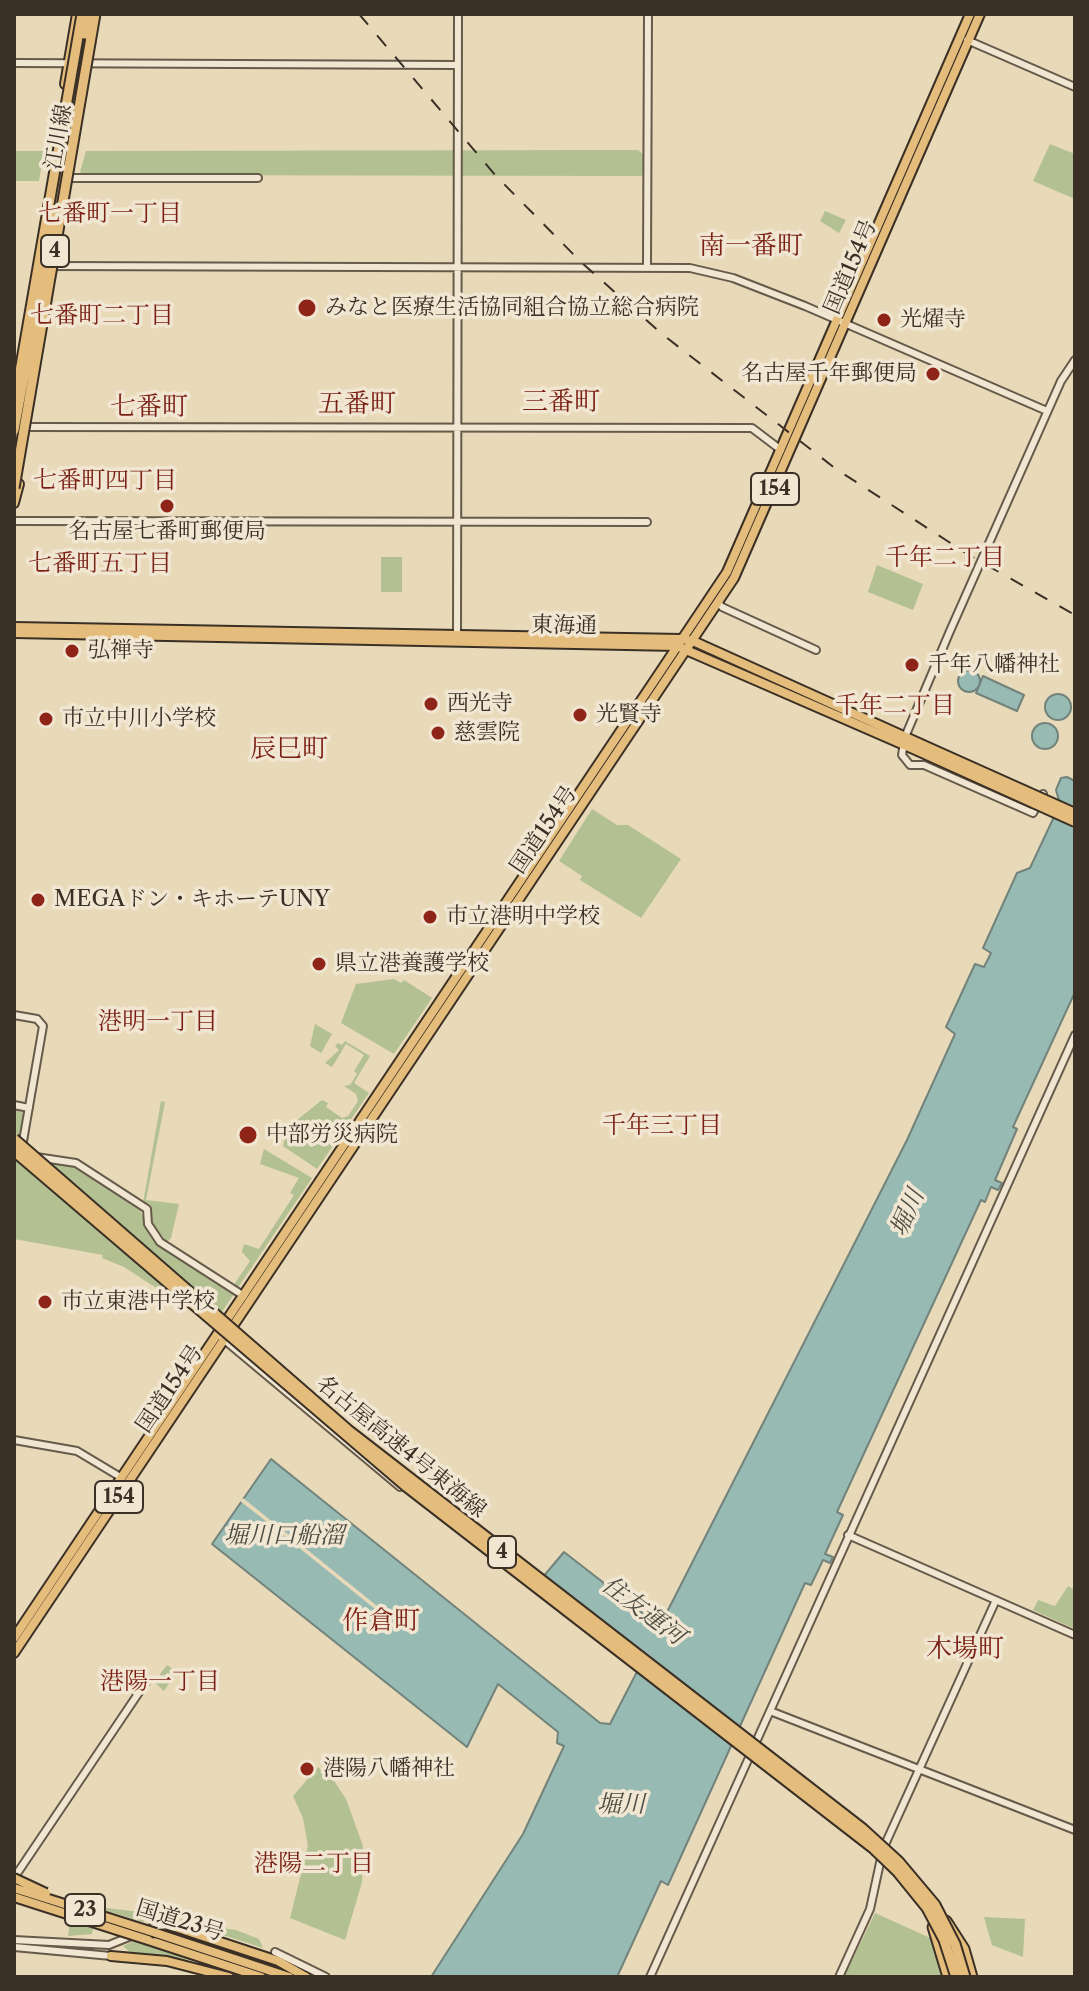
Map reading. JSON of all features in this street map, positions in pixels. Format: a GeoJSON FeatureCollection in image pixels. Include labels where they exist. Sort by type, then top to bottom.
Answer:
{"type":"FeatureCollection","features":[{"type":"Feature","properties":{"kind":"highway","name":"4"},"geometry":{"type":"LineString","coordinates":[[14,406],[79,14]]}},
{"type":"Feature","properties":{"kind":"highway"},"geometry":{"type":"LineString","coordinates":[[73,141],[70,134],[88,14]]}},
{"type":"Feature","properties":{"kind":"highway","name":"4"},"geometry":{"type":"LineString","coordinates":[[14,488],[97,14]]}},
{"type":"Feature","properties":{"kind":"highway"},"geometry":{"type":"LineString","coordinates":[[14,430],[54,214],[61,150],[59,126]]}},
{"type":"Feature","properties":{"kind":"highway","name":"名古屋高速4号東海線"},"geometry":{"type":"LineString","coordinates":[[14,1139],[348,1430],[863,1829],[907,1870],[935,1905],[950,1932],[965,1977]]}},
{"type":"Feature","properties":{"kind":"highway","name":"名古屋高速4号東海線"},"geometry":{"type":"LineString","coordinates":[[14,1151],[407,1487],[873,1848],[897,1871],[927,1908],[944,1940],[956,1977]]}},
{"type":"Feature","properties":{"kind":"highway"},"geometry":{"type":"LineString","coordinates":[[882,1851],[914,1883],[953,1930],[964,1949],[972,1977]]}},
{"type":"Feature","properties":{"kind":"highway"},"geometry":{"type":"LineString","coordinates":[[914,1883],[927,1908],[948,1977]]}},
{"type":"Feature","properties":{"kind":"main road","name":"江川線"},"geometry":{"type":"LineString","coordinates":[[14,386],[79,14]]}},
{"type":"Feature","properties":{"kind":"main road","name":"江川線"},"geometry":{"type":"LineString","coordinates":[[14,503],[97,14]]}},
{"type":"Feature","properties":{"kind":"main road","name":"国道154号"},"geometry":{"type":"LineString","coordinates":[[964,39],[970,14]]}},
{"type":"Feature","properties":{"kind":"main road","name":"国道154号"},"geometry":{"type":"LineString","coordinates":[[14,1653],[220,1337],[718,602],[753,540],[842,321],[964,39],[980,14]]}},
{"type":"Feature","properties":{"kind":"main road","name":"国道154号"},"geometry":{"type":"LineString","coordinates":[[220,1337],[244,1296],[727,572],[842,321]]}},
{"type":"Feature","properties":{"kind":"main road","name":"東海通"},"geometry":{"type":"LineString","coordinates":[[14,627],[457,638]]}},
{"type":"Feature","properties":{"kind":"main road","name":"東海通"},"geometry":{"type":"LineString","coordinates":[[14,633],[680,642],[691,644],[1058,810],[1075,824]]}},
{"type":"Feature","properties":{"kind":"main road","name":"東海通"},"geometry":{"type":"LineString","coordinates":[[1058,810],[1075,811]]}},
{"type":"Feature","properties":{"kind":"main road","name":"国道154号"},"geometry":{"type":"LineString","coordinates":[[14,1638],[125,1480]]}},
{"type":"Feature","properties":{"kind":"main road","name":"23"},"geometry":{"type":"LineString","coordinates":[[14,1878],[74,1906]]}},
{"type":"Feature","properties":{"kind":"main road","name":"国道23号"},"geometry":{"type":"LineString","coordinates":[[14,1888],[289,1977]]}},
{"type":"Feature","properties":{"kind":"main road","name":"国道23号"},"geometry":{"type":"LineString","coordinates":[[14,1897],[261,1977]]}},
{"type":"Feature","properties":{"kind":"main road"},"geometry":{"type":"LineString","coordinates":[[169,1925],[278,1961],[306,1977]]}},
{"type":"Feature","properties":{"kind":"main road","name":"23"},"geometry":{"type":"LineString","coordinates":[[111,1956],[167,1961],[229,1977]]}},
{"type":"Feature","properties":{"kind":"street"},"geometry":{"type":"LineString","coordinates":[[457,638],[458,14]]}},
{"type":"Feature","properties":{"kind":"street"},"geometry":{"type":"LineString","coordinates":[[647,265],[648,14]]}},
{"type":"Feature","properties":{"kind":"street"},"geometry":{"type":"LineString","coordinates":[[964,39],[1075,87]]}},
{"type":"Feature","properties":{"kind":"street"},"geometry":{"type":"LineString","coordinates":[[14,63],[457,65]]}},
{"type":"Feature","properties":{"kind":"street"},"geometry":{"type":"LineString","coordinates":[[70,178],[258,178]]}},
{"type":"Feature","properties":{"kind":"street"},"geometry":{"type":"LineString","coordinates":[[35,265],[647,265],[690,268],[733,278],[842,321],[1047,411]]}},
{"type":"Feature","properties":{"kind":"street"},"geometry":{"type":"LineString","coordinates":[[1043,794],[1033,813],[924,765],[910,765],[902,755],[904,741],[1047,411],[1075,360]]}},
{"type":"Feature","properties":{"kind":"street"},"geometry":{"type":"LineString","coordinates":[[27,427],[752,428],[781,450]]}},
{"type":"Feature","properties":{"kind":"street"},"geometry":{"type":"LineString","coordinates":[[14,521],[647,522]]}},
{"type":"Feature","properties":{"kind":"street"},"geometry":{"type":"LineString","coordinates":[[718,602],[722,607],[816,650]]}},
{"type":"Feature","properties":{"kind":"street"},"geometry":{"type":"LineString","coordinates":[[14,1015],[37,1019],[43,1026],[22,1151],[28,1155],[76,1163],[147,1209],[148,1224],[160,1242],[244,1296]]}},
{"type":"Feature","properties":{"kind":"street"},"geometry":{"type":"LineString","coordinates":[[650,1977],[1075,1035]]}},
{"type":"Feature","properties":{"kind":"street"},"geometry":{"type":"LineString","coordinates":[[14,1105],[29,1108]]}},
{"type":"Feature","properties":{"kind":"street"},"geometry":{"type":"LineString","coordinates":[[220,1337],[400,1487],[583,1623]]}},
{"type":"Feature","properties":{"kind":"street"},"geometry":{"type":"LineString","coordinates":[[14,1440],[77,1451],[125,1480]]}},
{"type":"Feature","properties":{"kind":"street"},"geometry":{"type":"LineString","coordinates":[[848,1535],[1075,1635]]}},
{"type":"Feature","properties":{"kind":"street"},"geometry":{"type":"LineString","coordinates":[[839,1977],[870,1909],[882,1851],[916,1775],[922,1770],[996,1600]]}},
{"type":"Feature","properties":{"kind":"street"},"geometry":{"type":"LineString","coordinates":[[14,1878],[146,1682]]}},
{"type":"Feature","properties":{"kind":"street"},"geometry":{"type":"LineString","coordinates":[[770,1711],[1075,1830]]}},
{"type":"Feature","properties":{"kind":"street"},"geometry":{"type":"LineString","coordinates":[[805,1790],[882,1851]]}},
{"type":"Feature","properties":{"kind":"street"},"geometry":{"type":"LineString","coordinates":[[14,1940],[109,1945],[156,1926],[169,1925],[171,1909]]}},
{"type":"Feature","properties":{"kind":"street"},"geometry":{"type":"LineString","coordinates":[[14,1947],[111,1956]]}},
{"type":"Feature","properties":{"kind":"street"},"geometry":{"type":"LineString","coordinates":[[275,1952],[326,1977]]}},
{"type":"Feature","properties":{"kind":"green space"},"geometry":{"type":"Polygon","coordinates":[[[1050,144],[1075,154],[1075,199],[1033,181],[1050,144]]]}},
{"type":"Feature","properties":{"kind":"green space"},"geometry":{"type":"Polygon","coordinates":[[[638,150],[645,156],[644,174],[641,176],[84,175],[80,172],[86,151],[638,150]]]}},
{"type":"Feature","properties":{"kind":"green space"},"geometry":{"type":"Polygon","coordinates":[[[14,151],[44,151],[39,181],[14,181],[14,151]]]}},
{"type":"Feature","properties":{"kind":"green space"},"geometry":{"type":"Polygon","coordinates":[[[825,211],[846,220],[839,233],[820,221],[825,211]]]}},
{"type":"Feature","properties":{"kind":"green space"},"geometry":{"type":"Polygon","coordinates":[[[381,557],[402,557],[402,592],[381,592],[381,557]]]}},
{"type":"Feature","properties":{"kind":"green space"},"geometry":{"type":"Polygon","coordinates":[[[877,565],[923,584],[913,610],[868,592],[877,565]]]}},
{"type":"Feature","properties":{"kind":"green space"},"geometry":{"type":"Polygon","coordinates":[[[592,809],[617,825],[628,825],[681,859],[641,918],[580,880],[582,876],[559,861],[592,809]]]}},
{"type":"Feature","properties":{"kind":"green space"},"geometry":{"type":"Polygon","coordinates":[[[394,979],[401,983],[404,980],[432,998],[394,1054],[341,1023],[356,984],[394,979]]]}},
{"type":"Feature","properties":{"kind":"green space"},"geometry":{"type":"Polygon","coordinates":[[[315,1024],[332,1034],[321,1053],[310,1046],[315,1024]]]}},
{"type":"Feature","properties":{"kind":"green space"},"geometry":{"type":"Polygon","coordinates":[[[345,1041],[370,1056],[354,1083],[369,1093],[317,1169],[283,1146],[287,1128],[322,1100],[328,1103],[326,1107],[342,1118],[348,1116],[358,1101],[356,1094],[344,1086],[350,1085],[364,1055],[346,1044],[332,1067],[325,1063],[339,1050],[335,1046],[345,1041]]]}},
{"type":"Feature","properties":{"kind":"green space"},"geometry":{"type":"Polygon","coordinates":[[[161,1101],[165,1102],[146,1200],[179,1204],[171,1238],[167,1242],[151,1223],[150,1204],[143,1203],[161,1101]]]}},
{"type":"Feature","properties":{"kind":"green space"},"geometry":{"type":"Polygon","coordinates":[[[14,1109],[24,1113],[18,1153],[26,1158],[76,1166],[139,1208],[154,1241],[234,1294],[213,1325],[124,1267],[102,1258],[103,1255],[14,1239],[14,1109]]]}},
{"type":"Feature","properties":{"kind":"green space"},"geometry":{"type":"Polygon","coordinates":[[[264,1149],[312,1178],[237,1289],[233,1286],[250,1261],[242,1252],[244,1244],[259,1249],[294,1195],[290,1193],[299,1178],[260,1164],[264,1149]]]}},
{"type":"Feature","properties":{"kind":"green space"},"geometry":{"type":"Polygon","coordinates":[[[1068,1586],[1075,1590],[1075,1629],[1033,1610],[1038,1600],[1055,1606],[1068,1586]]]}},
{"type":"Feature","properties":{"kind":"green space"},"geometry":{"type":"Polygon","coordinates":[[[167,1665],[177,1672],[164,1691],[154,1682],[167,1665]]]}},
{"type":"Feature","properties":{"kind":"green space"},"geometry":{"type":"Polygon","coordinates":[[[318,1767],[334,1781],[346,1799],[363,1846],[362,1882],[345,1940],[290,1918],[308,1846],[303,1818],[293,1796],[318,1767]]]}},
{"type":"Feature","properties":{"kind":"green space"},"geometry":{"type":"Polygon","coordinates":[[[104,1910],[150,1915],[143,1922],[104,1910]]]}},
{"type":"Feature","properties":{"kind":"green space"},"geometry":{"type":"Polygon","coordinates":[[[875,1913],[937,1941],[946,1977],[844,1977],[875,1913]]]}},
{"type":"Feature","properties":{"kind":"green space"},"geometry":{"type":"Polygon","coordinates":[[[182,1916],[200,1918],[206,1926],[236,1930],[259,1939],[263,1948],[180,1921],[182,1916]]]}},
{"type":"Feature","properties":{"kind":"green space"},"geometry":{"type":"Polygon","coordinates":[[[984,1917],[1025,1919],[1023,1957],[992,1945],[984,1917]]]}},
{"type":"Feature","properties":{"kind":"green space"},"geometry":{"type":"Polygon","coordinates":[[[70,1921],[93,1928],[92,1934],[68,1936],[70,1921]]]}},
{"type":"Feature","properties":{"kind":"green space"},"geometry":{"type":"Polygon","coordinates":[[[134,1941],[198,1961],[131,1953],[123,1946],[134,1941]]]}},
{"type":"Feature","properties":{"kind":"water"},"geometry":{"type":"Polygon","coordinates":[[[969,670],[977,673],[980,681],[977,689],[969,692],[961,689],[958,681],[961,673],[969,670]]]}},
{"type":"Feature","properties":{"kind":"water"},"geometry":{"type":"Polygon","coordinates":[[[983,676],[1024,695],[1017,711],[976,693],[983,676]]]}},
{"type":"Feature","properties":{"kind":"water"},"geometry":{"type":"Polygon","coordinates":[[[1058,694],[1067,698],[1071,707],[1067,716],[1058,720],[1049,716],[1045,707],[1049,698],[1058,694]]]}},
{"type":"Feature","properties":{"kind":"water"},"geometry":{"type":"Polygon","coordinates":[[[1045,723],[1054,727],[1058,736],[1054,745],[1045,749],[1036,745],[1032,736],[1036,727],[1045,723]]]}},
{"type":"Feature","properties":{"kind":"water","name":"堀川"},"geometry":{"type":"Polygon","coordinates":[[[1061,778],[1075,781],[1075,992],[1013,1127],[1017,1129],[995,1180],[1002,1183],[998,1190],[991,1187],[985,1202],[981,1200],[837,1512],[843,1515],[825,1554],[833,1557],[830,1563],[823,1560],[811,1585],[805,1583],[668,1885],[661,1881],[617,1977],[431,1977],[523,1834],[564,1746],[557,1743],[558,1732],[498,1684],[467,1747],[212,1544],[271,1459],[600,1723],[610,1724],[640,1666],[543,1577],[564,1552],[654,1622],[664,1618],[907,1140],[955,1034],[946,1027],[975,964],[984,967],[991,953],[983,948],[1017,873],[1030,868],[1060,804],[1056,790],[1061,778]]]}},
{"type":"Feature","properties":{"kind":"pier"},"geometry":{"type":"Polygon","coordinates":[[[243,1498],[387,1614],[385,1617],[240,1501],[243,1498]]]}},
{"type":"Feature","properties":{"kind":"railway"},"geometry":{"type":"LineString","coordinates":[[359,14],[496,176],[582,263],[662,334],[836,469],[969,555],[1075,615]]}},
{"type":"Feature","properties":{"kind":"place","name":"みなと医療生活協同組合協立総合病院"},"geometry":{"type":"Point","coordinates":[307,308]}},
{"type":"Feature","properties":{"kind":"place","name":"光燿寺"},"geometry":{"type":"Point","coordinates":[884,320]}},
{"type":"Feature","properties":{"kind":"place","name":"名古屋千年郵便局"},"geometry":{"type":"Point","coordinates":[933,374]}},
{"type":"Feature","properties":{"kind":"place","name":"名古屋七番町郵便局"},"geometry":{"type":"Point","coordinates":[167,506]}},
{"type":"Feature","properties":{"kind":"place","name":"弘禅寺"},"geometry":{"type":"Point","coordinates":[72,651]}},
{"type":"Feature","properties":{"kind":"place","name":"千年八幡神社"},"geometry":{"type":"Point","coordinates":[912,665]}},
{"type":"Feature","properties":{"kind":"place","name":"西光寺"},"geometry":{"type":"Point","coordinates":[431,704]}},
{"type":"Feature","properties":{"kind":"place","name":"光賢寺"},"geometry":{"type":"Point","coordinates":[580,715]}},
{"type":"Feature","properties":{"kind":"place","name":"市立中川小学校"},"geometry":{"type":"Point","coordinates":[46,719]}},
{"type":"Feature","properties":{"kind":"place","name":"慈雲院"},"geometry":{"type":"Point","coordinates":[438,733]}},
{"type":"Feature","properties":{"kind":"place","name":"MEGAドン・キホーテUNY"},"geometry":{"type":"Point","coordinates":[38,900]}},
{"type":"Feature","properties":{"kind":"place","name":"市立港明中学校"},"geometry":{"type":"Point","coordinates":[430,917]}},
{"type":"Feature","properties":{"kind":"place","name":"県立港養護学校"},"geometry":{"type":"Point","coordinates":[319,964]}},
{"type":"Feature","properties":{"kind":"place","name":"中部労災病院"},"geometry":{"type":"Point","coordinates":[248,1135]}},
{"type":"Feature","properties":{"kind":"place","name":"市立東港中学校"},"geometry":{"type":"Point","coordinates":[45,1302]}},
{"type":"Feature","properties":{"kind":"place","name":"港陽八幡神社"},"geometry":{"type":"Point","coordinates":[307,1769]}},
{"type":"Feature","properties":{"kind":"district","name":"七番町一丁目"},"geometry":{"type":"Point","coordinates":[110,214]}},
{"type":"Feature","properties":{"kind":"district","name":"南一番町"},"geometry":{"type":"Point","coordinates":[751,246]}},
{"type":"Feature","properties":{"kind":"district","name":"七番町二丁目"},"geometry":{"type":"Point","coordinates":[102,316]}},
{"type":"Feature","properties":{"kind":"district","name":"三番町"},"geometry":{"type":"Point","coordinates":[561,402]}},
{"type":"Feature","properties":{"kind":"district","name":"五番町"},"geometry":{"type":"Point","coordinates":[357,404]}},
{"type":"Feature","properties":{"kind":"district","name":"七番町"},"geometry":{"type":"Point","coordinates":[149,407]}},
{"type":"Feature","properties":{"kind":"district","name":"七番町四丁目"},"geometry":{"type":"Point","coordinates":[105,481]}},
{"type":"Feature","properties":{"kind":"district","name":"千年二丁目"},"geometry":{"type":"Point","coordinates":[945,558]}},
{"type":"Feature","properties":{"kind":"district","name":"七番町五丁目"},"geometry":{"type":"Point","coordinates":[100,564]}},
{"type":"Feature","properties":{"kind":"district","name":"千年二丁目"},"geometry":{"type":"Point","coordinates":[895,706]}},
{"type":"Feature","properties":{"kind":"district","name":"辰巳町"},"geometry":{"type":"Point","coordinates":[289,749]}},
{"type":"Feature","properties":{"kind":"district","name":"港明一丁目"},"geometry":{"type":"Point","coordinates":[158,1022]}},
{"type":"Feature","properties":{"kind":"district","name":"千年三丁目"},"geometry":{"type":"Point","coordinates":[662,1126]}},
{"type":"Feature","properties":{"kind":"district","name":"作倉町"},"geometry":{"type":"Point","coordinates":[381,1621]}},
{"type":"Feature","properties":{"kind":"district","name":"木場町"},"geometry":{"type":"Point","coordinates":[965,1649]}},
{"type":"Feature","properties":{"kind":"district","name":"港陽一丁目"},"geometry":{"type":"Point","coordinates":[160,1682]}},
{"type":"Feature","properties":{"kind":"district","name":"港陽二丁目"},"geometry":{"type":"Point","coordinates":[314,1864]}},
{"type":"Feature","properties":{"kind":"water label","name":"堀川口船溜"},"geometry":{"type":"Point","coordinates":[284,1536]}},
{"type":"Feature","properties":{"kind":"water label","name":"住友運河"},"geometry":{"type":"Point","coordinates":[643,1611]}}]}
